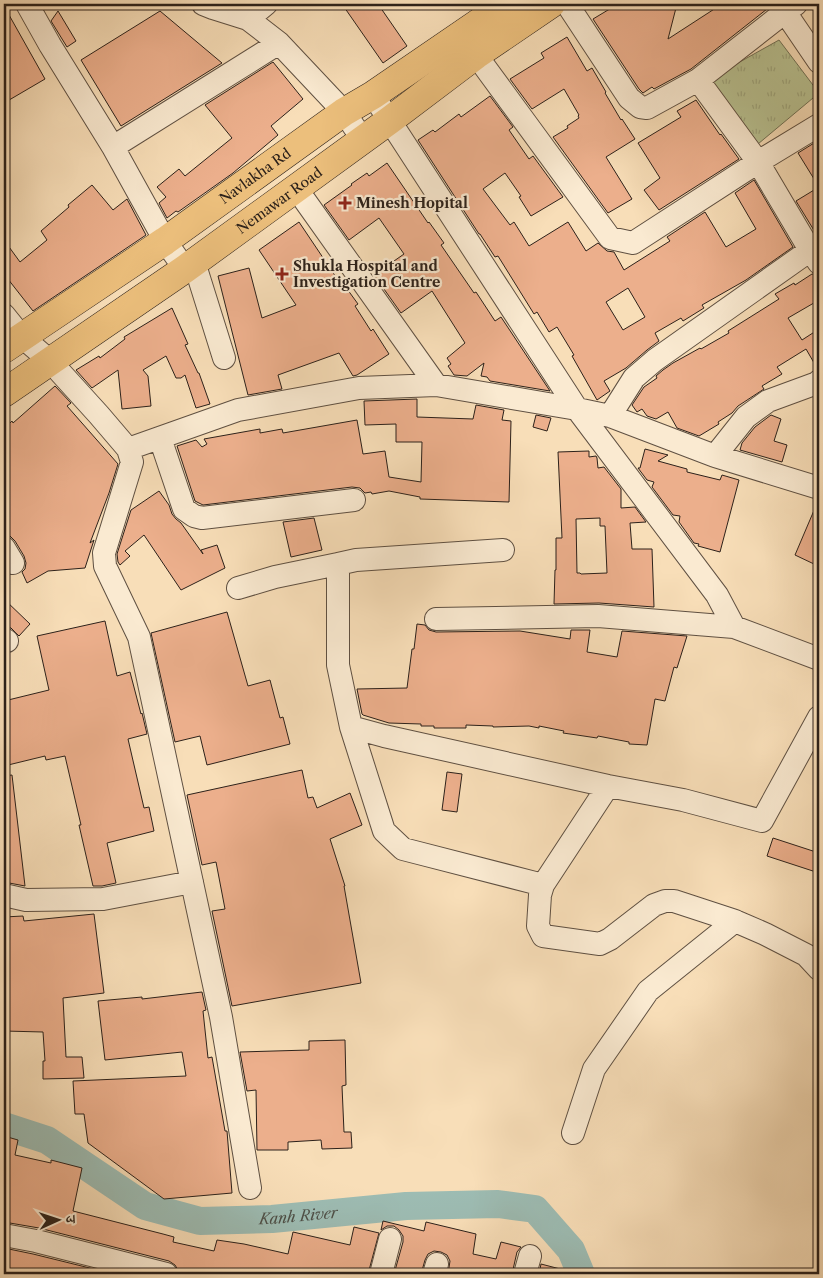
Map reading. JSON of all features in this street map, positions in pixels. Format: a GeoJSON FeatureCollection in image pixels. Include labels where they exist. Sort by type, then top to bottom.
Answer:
{"type":"FeatureCollection","features":[{"type":"Feature","properties":{"kind":"main road","name":"Navlakha Rd"},"geometry":{"type":"LineString","coordinates":[[13,343],[165,240],[344,112],[374,95],[506,4]]}},
{"type":"Feature","properties":{"kind":"main road","name":"Nemawar Road"},"geometry":{"type":"LineString","coordinates":[[4,393],[189,265],[363,140],[476,55],[551,4]]}},
{"type":"Feature","properties":{"kind":"street"},"geometry":{"type":"LineString","coordinates":[[27,4],[113,147],[165,240],[189,265],[224,358]]}},
{"type":"Feature","properties":{"kind":"street"},"geometry":{"type":"LineString","coordinates":[[203,4],[248,18],[279,43],[344,112],[363,140]]}},
{"type":"Feature","properties":{"kind":"street"},"geometry":{"type":"LineString","coordinates":[[248,18],[266,4]]}},
{"type":"Feature","properties":{"kind":"street"},"geometry":{"type":"LineString","coordinates":[[567,4],[629,98],[640,107],[647,108],[698,80],[787,6],[819,62]]}},
{"type":"Feature","properties":{"kind":"street"},"geometry":{"type":"LineString","coordinates":[[113,147],[279,43]]}},
{"type":"Feature","properties":{"kind":"street"},"geometry":{"type":"LineString","coordinates":[[476,55],[610,238],[633,243],[819,125]]}},
{"type":"Feature","properties":{"kind":"street"},"geometry":{"type":"LineString","coordinates":[[610,416],[634,378],[648,366],[816,252],[758,162],[698,80]]}},
{"type":"Feature","properties":{"kind":"street"},"geometry":{"type":"LineString","coordinates":[[374,95],[578,409],[717,595],[734,627]]}},
{"type":"Feature","properties":{"kind":"street"},"geometry":{"type":"LineString","coordinates":[[296,188],[436,385]]}},
{"type":"Feature","properties":{"kind":"street"},"geometry":{"type":"LineString","coordinates":[[4,315],[13,343],[50,361],[128,449],[132,462],[104,553],[105,566],[140,637],[221,1017],[250,1188]]}},
{"type":"Feature","properties":{"kind":"street"},"geometry":{"type":"LineString","coordinates":[[715,456],[746,417],[768,400],[817,384],[819,381]]}},
{"type":"Feature","properties":{"kind":"street"},"geometry":{"type":"LineString","coordinates":[[128,449],[238,410],[256,406],[359,388],[436,385],[610,416],[715,456],[819,488]]}},
{"type":"Feature","properties":{"kind":"street"},"geometry":{"type":"LineString","coordinates":[[160,438],[184,509],[194,516],[202,518],[354,500]]}},
{"type":"Feature","properties":{"kind":"street"},"geometry":{"type":"LineString","coordinates":[[238,588],[275,577],[356,560],[503,550]]}},
{"type":"Feature","properties":{"kind":"street"},"geometry":{"type":"LineString","coordinates":[[338,564],[338,665],[351,727],[384,831],[403,849],[543,885]]}},
{"type":"Feature","properties":{"kind":"street"},"geometry":{"type":"LineString","coordinates":[[436,619],[598,616],[734,627],[819,660]]}},
{"type":"Feature","properties":{"kind":"street"},"geometry":{"type":"LineString","coordinates":[[351,727],[608,786],[683,800],[762,821],[819,717]]}},
{"type":"Feature","properties":{"kind":"street"},"geometry":{"type":"LineString","coordinates":[[608,786],[543,885],[540,895],[538,926],[543,936],[600,944],[610,939],[654,905],[665,901],[674,901],[735,921],[765,934],[806,955],[819,969]]}},
{"type":"Feature","properties":{"kind":"street"},"geometry":{"type":"LineString","coordinates":[[4,895],[26,900],[103,899],[192,882]]}},
{"type":"Feature","properties":{"kind":"street"},"geometry":{"type":"LineString","coordinates":[[573,1133],[594,1069],[648,991],[735,921]]}},
{"type":"Feature","properties":{"kind":"street"},"geometry":{"type":"LineString","coordinates":[[4,1235],[166,1274]]}},
{"type":"Feature","properties":{"kind":"street"},"geometry":{"type":"LineString","coordinates":[[381,1274],[390,1239]]}},
{"type":"Feature","properties":{"kind":"green space"},"geometry":{"type":"Polygon","coordinates":[[[779,40],[819,93],[752,149],[704,82],[779,40]]]}},
{"type":"Feature","properties":{"kind":"building"},"geometry":{"type":"Polygon","coordinates":[[[342,4],[378,4],[407,46],[383,63],[342,4]]]}},
{"type":"Feature","properties":{"kind":"building"},"geometry":{"type":"Polygon","coordinates":[[[618,4],[677,4],[668,39],[722,4],[766,4],[767,9],[691,69],[643,93],[593,19],[618,4]]]}},
{"type":"Feature","properties":{"kind":"building"},"geometry":{"type":"Polygon","coordinates":[[[4,6],[45,79],[4,103],[4,6]]]}},
{"type":"Feature","properties":{"kind":"building"},"geometry":{"type":"Polygon","coordinates":[[[58,11],[76,41],[67,47],[51,21],[58,11]]]}},
{"type":"Feature","properties":{"kind":"building"},"geometry":{"type":"Polygon","coordinates":[[[160,11],[222,63],[121,126],[81,60],[160,11]]]}},
{"type":"Feature","properties":{"kind":"building"},"geometry":{"type":"Polygon","coordinates":[[[567,37],[587,71],[592,68],[621,120],[635,139],[606,157],[632,199],[608,213],[553,137],[568,128],[567,126],[579,118],[564,89],[532,109],[510,79],[544,58],[541,53],[567,37]]]}},
{"type":"Feature","properties":{"kind":"building"},"geometry":{"type":"Polygon","coordinates":[[[273,62],[303,99],[271,126],[278,135],[233,173],[167,218],[159,203],[166,197],[157,187],[179,169],[185,176],[232,138],[205,105],[273,62]]]}},
{"type":"Feature","properties":{"kind":"building"},"geometry":{"type":"Polygon","coordinates":[[[490,96],[513,127],[509,130],[529,159],[533,156],[563,197],[531,216],[519,197],[521,196],[505,173],[483,189],[510,225],[514,222],[529,246],[568,222],[586,251],[598,243],[607,251],[614,252],[624,270],[670,241],[667,237],[705,212],[726,247],[756,229],[735,193],[754,180],[793,247],[746,280],[702,305],[704,308],[683,321],[681,318],[655,333],[659,341],[626,368],[604,381],[610,391],[597,400],[557,327],[549,332],[537,312],[534,314],[498,256],[495,257],[479,234],[418,140],[433,130],[435,132],[459,114],[461,117],[490,96]],[[628,288],[606,302],[623,330],[645,317],[628,288]]]}},
{"type":"Feature","properties":{"kind":"building"},"geometry":{"type":"Polygon","coordinates":[[[696,100],[739,159],[659,210],[644,190],[660,178],[638,143],[681,117],[677,111],[696,100]]]}},
{"type":"Feature","properties":{"kind":"building"},"geometry":{"type":"Polygon","coordinates":[[[819,140],[819,187],[798,153],[819,140]]]}},
{"type":"Feature","properties":{"kind":"building"},"geometry":{"type":"Polygon","coordinates":[[[387,163],[444,243],[441,245],[474,293],[476,292],[495,321],[501,317],[550,391],[490,381],[487,377],[481,376],[484,363],[467,376],[454,375],[448,366],[451,364],[447,358],[465,343],[432,291],[401,313],[374,275],[404,254],[379,218],[349,240],[324,205],[367,173],[369,176],[387,163]]]}},
{"type":"Feature","properties":{"kind":"building"},"geometry":{"type":"Polygon","coordinates":[[[92,185],[113,210],[127,199],[146,235],[33,311],[4,274],[4,240],[20,262],[47,240],[41,231],[92,185]]]}},
{"type":"Feature","properties":{"kind":"building"},"geometry":{"type":"Polygon","coordinates":[[[819,187],[819,231],[815,232],[796,201],[819,187]]]}},
{"type":"Feature","properties":{"kind":"building"},"geometry":{"type":"Polygon","coordinates":[[[299,222],[340,283],[342,282],[358,304],[355,306],[389,354],[353,376],[339,353],[278,375],[282,389],[248,395],[218,276],[249,268],[262,318],[296,305],[259,250],[299,222]]]}},
{"type":"Feature","properties":{"kind":"building"},"geometry":{"type":"Polygon","coordinates":[[[812,274],[819,276],[819,300],[788,318],[802,340],[819,329],[819,368],[817,368],[806,349],[777,367],[782,374],[762,386],[764,389],[738,406],[732,413],[718,422],[719,424],[699,436],[677,428],[668,412],[656,419],[647,416],[642,409],[637,412],[632,405],[644,387],[657,378],[656,376],[663,370],[729,333],[728,331],[779,299],[775,294],[794,283],[795,285],[812,274]]]}},
{"type":"Feature","properties":{"kind":"building"},"geometry":{"type":"Polygon","coordinates":[[[172,308],[188,344],[185,345],[199,373],[210,404],[196,408],[185,375],[181,378],[176,378],[166,356],[143,370],[148,376],[151,406],[122,409],[118,370],[92,388],[76,370],[99,356],[100,358],[125,339],[124,337],[172,308]]]}},
{"type":"Feature","properties":{"kind":"building"},"geometry":{"type":"Polygon","coordinates":[[[55,386],[71,403],[67,406],[118,464],[90,543],[94,540],[85,568],[48,571],[27,583],[22,572],[25,569],[26,563],[24,556],[15,541],[10,536],[4,535],[4,429],[55,386]]]}},
{"type":"Feature","properties":{"kind":"building"},"geometry":{"type":"Polygon","coordinates":[[[417,399],[417,417],[473,419],[476,405],[504,410],[502,420],[511,421],[509,502],[420,499],[420,497],[389,491],[372,494],[371,492],[365,493],[360,488],[352,487],[203,505],[195,501],[177,446],[196,440],[202,447],[207,444],[204,439],[260,429],[260,433],[282,429],[283,433],[357,420],[363,454],[385,451],[389,477],[421,482],[422,442],[396,442],[396,424],[365,425],[364,401],[417,399]]]}},
{"type":"Feature","properties":{"kind":"building"},"geometry":{"type":"Polygon","coordinates":[[[536,415],[551,418],[547,431],[533,427],[536,415]]]}},
{"type":"Feature","properties":{"kind":"building"},"geometry":{"type":"Polygon","coordinates":[[[771,415],[781,419],[774,441],[787,445],[782,462],[740,450],[742,443],[755,427],[771,415]]]}},
{"type":"Feature","properties":{"kind":"building"},"geometry":{"type":"Polygon","coordinates":[[[645,449],[668,455],[658,461],[687,469],[687,472],[720,480],[722,475],[739,480],[720,552],[698,546],[699,544],[694,543],[679,522],[680,516],[673,515],[652,487],[654,482],[647,480],[638,468],[640,468],[645,449]]]}},
{"type":"Feature","properties":{"kind":"building"},"geometry":{"type":"Polygon","coordinates":[[[589,451],[589,457],[596,456],[598,468],[604,467],[621,489],[621,508],[635,507],[646,522],[630,523],[632,549],[652,549],[654,607],[599,603],[554,604],[556,538],[562,538],[558,452],[589,451]],[[600,518],[576,519],[577,573],[607,573],[605,526],[600,526],[600,518]]]}},
{"type":"Feature","properties":{"kind":"building"},"geometry":{"type":"Polygon","coordinates":[[[159,491],[169,505],[172,514],[181,523],[203,554],[201,550],[217,545],[225,568],[181,590],[144,535],[125,551],[130,556],[120,565],[118,562],[117,554],[131,510],[159,491]]]}},
{"type":"Feature","properties":{"kind":"building"},"geometry":{"type":"Polygon","coordinates":[[[818,501],[819,552],[814,564],[795,555],[818,501]]]}},
{"type":"Feature","properties":{"kind":"building"},"geometry":{"type":"Polygon","coordinates":[[[314,518],[322,550],[291,557],[283,522],[314,518]]]}},
{"type":"Feature","properties":{"kind":"building"},"geometry":{"type":"Polygon","coordinates":[[[4,599],[30,624],[19,636],[11,628],[4,626],[4,599]]]}},
{"type":"Feature","properties":{"kind":"building"},"geometry":{"type":"Polygon","coordinates":[[[227,612],[248,686],[270,680],[280,718],[283,717],[290,744],[207,765],[200,736],[175,742],[151,633],[227,612]]]}},
{"type":"Feature","properties":{"kind":"building"},"geometry":{"type":"Polygon","coordinates":[[[105,621],[117,676],[130,672],[147,734],[128,739],[144,808],[149,807],[154,831],[107,843],[116,883],[93,886],[65,756],[46,760],[45,756],[4,766],[4,701],[49,690],[37,636],[105,621]]]}},
{"type":"Feature","properties":{"kind":"building"},"geometry":{"type":"Polygon","coordinates":[[[417,624],[425,625],[429,630],[436,632],[520,631],[570,639],[571,630],[590,630],[587,652],[617,657],[622,631],[687,636],[677,668],[674,667],[665,701],[655,699],[647,745],[629,744],[629,742],[598,736],[597,738],[563,733],[564,731],[539,726],[539,728],[529,726],[493,727],[466,725],[466,728],[434,728],[434,726],[421,726],[421,724],[389,723],[363,715],[357,689],[407,688],[417,624]]]}},
{"type":"Feature","properties":{"kind":"building"},"geometry":{"type":"Polygon","coordinates":[[[302,770],[308,798],[313,797],[317,808],[350,793],[362,825],[330,839],[345,886],[361,983],[232,1006],[212,911],[225,909],[216,862],[202,865],[187,795],[302,770]]]}},
{"type":"Feature","properties":{"kind":"building"},"geometry":{"type":"Polygon","coordinates":[[[447,772],[462,774],[457,812],[442,810],[447,772]]]}},
{"type":"Feature","properties":{"kind":"building"},"geometry":{"type":"Polygon","coordinates":[[[12,775],[25,886],[4,882],[4,776],[12,775]]]}},
{"type":"Feature","properties":{"kind":"building"},"geometry":{"type":"Polygon","coordinates":[[[773,838],[819,853],[819,873],[767,856],[773,838]]]}},
{"type":"Feature","properties":{"kind":"building"},"geometry":{"type":"Polygon","coordinates":[[[94,914],[104,993],[63,998],[66,1057],[82,1057],[84,1078],[43,1079],[43,1061],[45,1061],[43,1032],[4,1031],[4,917],[23,916],[24,921],[94,914]]]}},
{"type":"Feature","properties":{"kind":"building"},"geometry":{"type":"Polygon","coordinates":[[[202,992],[206,1010],[203,1011],[208,1058],[212,1057],[225,1131],[227,1131],[232,1193],[164,1199],[88,1143],[84,1114],[75,1114],[73,1081],[186,1076],[182,1052],[105,1060],[98,1001],[142,997],[142,999],[202,992]]]}},
{"type":"Feature","properties":{"kind":"building"},"geometry":{"type":"Polygon","coordinates":[[[345,1040],[346,1085],[342,1086],[344,1132],[351,1132],[352,1148],[322,1149],[321,1140],[288,1142],[288,1150],[257,1150],[256,1090],[247,1091],[240,1052],[309,1050],[309,1041],[345,1040]]]}},
{"type":"Feature","properties":{"kind":"building"},"geometry":{"type":"Polygon","coordinates":[[[4,1136],[18,1140],[15,1155],[51,1163],[51,1160],[82,1168],[73,1211],[174,1237],[173,1242],[214,1251],[217,1240],[288,1254],[293,1232],[350,1245],[354,1227],[379,1233],[368,1274],[179,1274],[175,1265],[169,1261],[39,1228],[4,1222],[4,1136]]]}},
{"type":"Feature","properties":{"kind":"building"},"geometry":{"type":"Polygon","coordinates":[[[383,1221],[424,1231],[426,1222],[476,1234],[473,1254],[496,1259],[501,1242],[521,1247],[517,1252],[512,1274],[448,1274],[450,1261],[447,1255],[434,1251],[428,1254],[421,1274],[394,1274],[403,1236],[394,1226],[387,1226],[381,1230],[383,1221]]]}},
{"type":"Feature","properties":{"kind":"building"},"geometry":{"type":"Polygon","coordinates":[[[4,1248],[33,1254],[114,1274],[4,1274],[4,1248]]]}},
{"type":"Feature","properties":{"kind":"building"},"geometry":{"type":"Polygon","coordinates":[[[541,1264],[564,1270],[563,1274],[539,1274],[541,1264]]]}},
{"type":"Feature","properties":{"kind":"waterway","name":"Kanh River"},"geometry":{"type":"LineString","coordinates":[[4,1126],[47,1140],[145,1206],[200,1221],[272,1219],[406,1206],[498,1204],[535,1209],[571,1250],[581,1274]]}},
{"type":"Feature","properties":{"kind":"place","name":"Minesh Hopital"},"geometry":{"type":"Point","coordinates":[345,203]}},
{"type":"Feature","properties":{"kind":"place","name":"Shukla Hospital and Investigation Centre"},"geometry":{"type":"Point","coordinates":[282,274]}}]}
